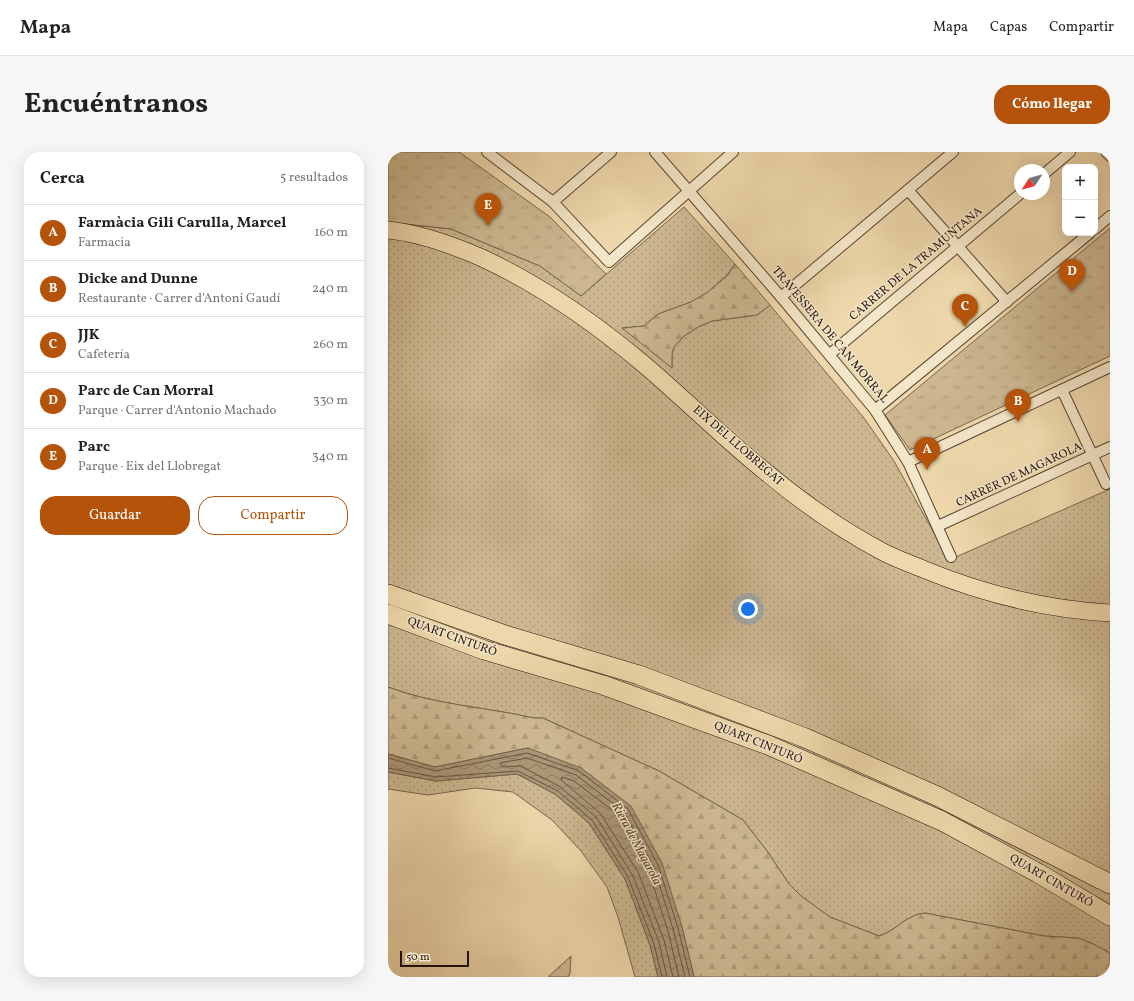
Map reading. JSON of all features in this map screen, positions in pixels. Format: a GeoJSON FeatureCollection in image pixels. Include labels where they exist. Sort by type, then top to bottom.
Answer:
{"type":"FeatureCollection","features":[{"type":"Feature","properties":{"kind":"highway","name":"EIX DEL LLOBREGAT"},"geometry":{"type":"LineString","coordinates":[[388,230],[422,236],[457,247],[514,273],[562,301],[641,361],[766,473],[827,517],[886,553],[952,581],[1003,597],[1064,608],[1110,613]]}},
{"type":"Feature","properties":{"kind":"highway","name":"EIX DEL LLOBREGAT"},"geometry":{"type":"LineString","coordinates":[[388,239],[414,243],[473,262],[502,274],[549,302],[596,336],[796,505],[876,556],[910,573],[987,601],[1061,618],[1110,623]]}},
{"type":"Feature","properties":{"kind":"highway","name":"QUART CINTURÓ"},"geometry":{"type":"LineString","coordinates":[[388,594],[505,635],[639,675],[803,737],[937,796],[1110,884]]}},
{"type":"Feature","properties":{"kind":"highway","name":"QUART CINTURÓ"},"geometry":{"type":"LineString","coordinates":[[388,614],[484,650],[603,685],[768,745],[942,821],[1038,872],[1110,916]]}},
{"type":"Feature","properties":{"kind":"street"},"geometry":{"type":"LineString","coordinates":[[488,152],[553,202],[609,262],[733,152]]}},
{"type":"Feature","properties":{"kind":"street"},"geometry":{"type":"LineString","coordinates":[[553,202],[611,152]]}},
{"type":"Feature","properties":{"kind":"street","name":"TRAVESSERA DE CAN MORRAL"},"geometry":{"type":"LineString","coordinates":[[655,152],[830,354],[876,410],[908,462],[938,526],[951,558]]}},
{"type":"Feature","properties":{"kind":"street"},"geometry":{"type":"LineString","coordinates":[[781,297],[953,152]]}},
{"type":"Feature","properties":{"kind":"street"},"geometry":{"type":"LineString","coordinates":[[1050,169],[1070,152]]}},
{"type":"Feature","properties":{"kind":"street"},"geometry":{"type":"LineString","coordinates":[[1106,152],[1110,156]]}},
{"type":"Feature","properties":{"kind":"street"},"geometry":{"type":"LineString","coordinates":[[908,190],[1007,302]]}},
{"type":"Feature","properties":{"kind":"street","name":"CARRER DE LA TRAMUNTANA"},"geometry":{"type":"LineString","coordinates":[[830,354],[1014,199]]}},
{"type":"Feature","properties":{"kind":"street"},"geometry":{"type":"LineString","coordinates":[[1098,226],[1110,216]]}},
{"type":"Feature","properties":{"kind":"street"},"geometry":{"type":"LineString","coordinates":[[876,410],[1086,236]]}},
{"type":"Feature","properties":{"kind":"street"},"geometry":{"type":"LineString","coordinates":[[908,462],[1110,367]]}},
{"type":"Feature","properties":{"kind":"street"},"geometry":{"type":"LineString","coordinates":[[1062,390],[1106,484]]}},
{"type":"Feature","properties":{"kind":"street","name":"CARRER DE MAGAROLA"},"geometry":{"type":"LineString","coordinates":[[938,526],[1110,448]]}},
{"type":"Feature","properties":{"kind":"green space"},"geometry":{"type":"Polygon","coordinates":[[[391,152],[459,152],[550,217],[606,274],[581,296],[540,266],[451,229],[388,222],[388,158],[391,152]]]}},
{"type":"Feature","properties":{"kind":"green space"},"geometry":{"type":"Polygon","coordinates":[[[684,207],[735,264],[728,274],[708,292],[691,302],[658,314],[644,326],[623,328],[672,367],[672,354],[674,347],[684,336],[698,327],[712,321],[757,315],[770,305],[864,418],[894,461],[949,560],[1110,489],[1110,953],[1078,938],[1044,936],[925,913],[907,919],[885,934],[879,936],[830,917],[801,896],[789,884],[767,851],[743,820],[659,771],[543,718],[534,718],[442,702],[388,687],[388,222],[451,229],[540,266],[581,296],[684,207]]]}},
{"type":"Feature","properties":{"kind":"green space"},"geometry":{"type":"Polygon","coordinates":[[[1110,228],[1110,356],[910,450],[885,415],[1110,228]]]}},
{"type":"Feature","properties":{"kind":"green space"},"geometry":{"type":"Polygon","coordinates":[[[735,264],[770,305],[757,315],[712,321],[698,327],[684,336],[674,347],[672,354],[672,368],[622,328],[644,326],[658,314],[691,302],[708,292],[728,275],[735,264]]]}},
{"type":"Feature","properties":{"kind":"green space"},"geometry":{"type":"Polygon","coordinates":[[[388,687],[442,702],[534,718],[543,718],[659,771],[743,820],[767,851],[789,884],[801,896],[830,917],[879,936],[885,934],[913,916],[925,913],[1044,936],[1078,938],[1110,953],[1110,977],[694,977],[682,927],[528,748],[435,767],[388,754],[388,687]]]}},
{"type":"Feature","properties":{"kind":"green space"},"geometry":{"type":"Polygon","coordinates":[[[388,772],[436,781],[517,774],[555,794],[589,823],[625,879],[650,945],[658,977],[635,977],[618,917],[607,887],[581,851],[552,820],[513,792],[475,788],[428,795],[388,789],[388,772]]]}},
{"type":"Feature","properties":{"kind":"green space"},"geometry":{"type":"Polygon","coordinates":[[[571,956],[570,974],[568,977],[548,977],[571,956]]]}},
{"type":"Feature","properties":{"kind":"water","name":"Riera de Magarola"},"geometry":{"type":"Polygon","coordinates":[[[528,748],[581,768],[631,806],[662,863],[682,927],[694,977],[658,977],[650,945],[625,879],[589,823],[555,794],[517,774],[436,781],[388,772],[388,754],[435,767],[528,748]]]}},
{"type":"Feature","properties":{"kind":"place","name":"Parc"},"geometry":{"type":"Point","coordinates":[488,226]}},
{"type":"Feature","properties":{"kind":"place","name":"Parc de Can Morral"},"geometry":{"type":"Point","coordinates":[1072,292]}},
{"type":"Feature","properties":{"kind":"place","name":"JJK"},"geometry":{"type":"Point","coordinates":[965,327]}},
{"type":"Feature","properties":{"kind":"place","name":"Dicke and Dunne"},"geometry":{"type":"Point","coordinates":[1018,422]}},
{"type":"Feature","properties":{"kind":"place","name":"Farmàcia Gili Carulla, Marcel"},"geometry":{"type":"Point","coordinates":[927,470]}}]}
